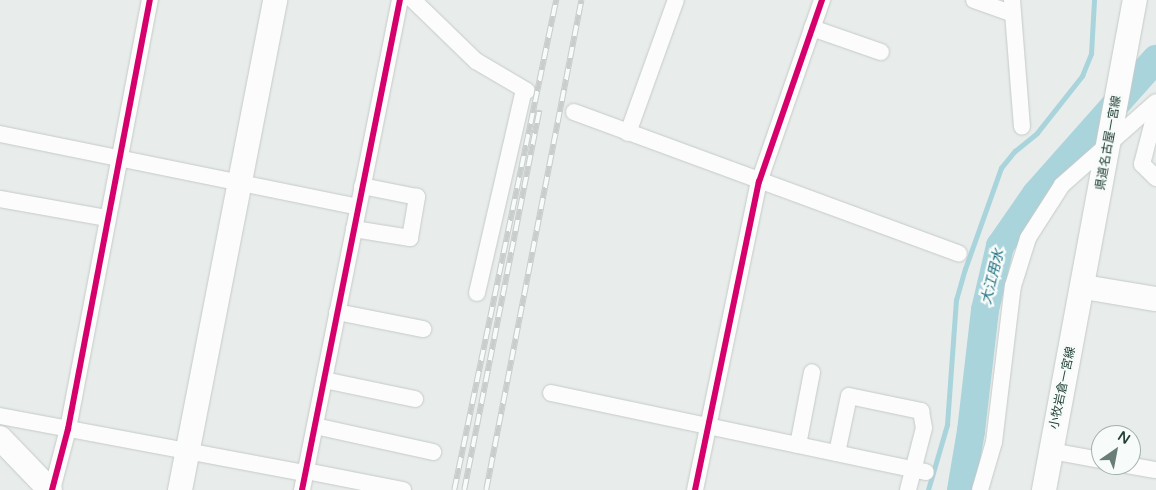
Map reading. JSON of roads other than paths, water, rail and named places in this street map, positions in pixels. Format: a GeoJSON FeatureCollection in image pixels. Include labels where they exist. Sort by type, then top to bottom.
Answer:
{"type":"FeatureCollection","features":[{"type":"Feature","properties":{"kind":"street"},"geometry":{"type":"LineString","coordinates":[[0,438],[51,490],[68,429],[118,159],[150,0]]}},
{"type":"Feature","properties":{"kind":"street"},"geometry":{"type":"LineString","coordinates":[[180,490],[275,0]]}},
{"type":"Feature","properties":{"kind":"street"},"geometry":{"type":"LineString","coordinates":[[302,490],[400,0]]}},
{"type":"Feature","properties":{"kind":"street"},"geometry":{"type":"LineString","coordinates":[[413,0],[476,61],[526,91],[477,293]]}},
{"type":"Feature","properties":{"kind":"street"},"geometry":{"type":"LineString","coordinates":[[628,133],[676,0]]}},
{"type":"Feature","properties":{"kind":"street"},"geometry":{"type":"LineString","coordinates":[[695,490],[759,182],[822,0]]}},
{"type":"Feature","properties":{"kind":"street"},"geometry":{"type":"LineString","coordinates":[[974,0],[1012,7],[1022,127]]}},
{"type":"Feature","properties":{"kind":"street","name":"県道名古屋一宮線"},"geometry":{"type":"LineString","coordinates":[[1084,287],[1134,0]]}},
{"type":"Feature","properties":{"kind":"street"},"geometry":{"type":"LineString","coordinates":[[812,28],[881,52]]}},
{"type":"Feature","properties":{"kind":"street"},"geometry":{"type":"LineString","coordinates":[[980,490],[994,442],[1013,286],[1028,238],[1062,185],[1110,139],[1138,121],[1156,102]]}},
{"type":"Feature","properties":{"kind":"street"},"geometry":{"type":"LineString","coordinates":[[1156,110],[1142,164],[1156,178]]}},
{"type":"Feature","properties":{"kind":"street"},"geometry":{"type":"LineString","coordinates":[[574,112],[759,182],[959,254]]}},
{"type":"Feature","properties":{"kind":"street"},"geometry":{"type":"LineString","coordinates":[[0,134],[118,159],[241,180],[358,207]]}},
{"type":"Feature","properties":{"kind":"street"},"geometry":{"type":"LineString","coordinates":[[354,229],[410,238],[417,198],[362,186]]}},
{"type":"Feature","properties":{"kind":"street"},"geometry":{"type":"LineString","coordinates":[[0,199],[107,218]]}},
{"type":"Feature","properties":{"kind":"street"},"geometry":{"type":"LineString","coordinates":[[1084,287],[1156,299]]}},
{"type":"Feature","properties":{"kind":"street","name":"小牧岩倉一宮線"},"geometry":{"type":"LineString","coordinates":[[1044,490],[1050,451],[1084,287]]}},
{"type":"Feature","properties":{"kind":"street"},"geometry":{"type":"LineString","coordinates":[[338,312],[423,329]]}},
{"type":"Feature","properties":{"kind":"street"},"geometry":{"type":"LineString","coordinates":[[798,445],[812,372]]}},
{"type":"Feature","properties":{"kind":"street"},"geometry":{"type":"LineString","coordinates":[[324,380],[415,399]]}},
{"type":"Feature","properties":{"kind":"street"},"geometry":{"type":"LineString","coordinates":[[551,393],[920,471]]}},
{"type":"Feature","properties":{"kind":"street"},"geometry":{"type":"LineString","coordinates":[[837,453],[849,396],[922,412],[924,428],[920,471],[908,490]]}},
{"type":"Feature","properties":{"kind":"street"},"geometry":{"type":"LineString","coordinates":[[0,416],[403,490]]}},
{"type":"Feature","properties":{"kind":"street"},"geometry":{"type":"LineString","coordinates":[[315,426],[433,452]]}},
{"type":"Feature","properties":{"kind":"street"},"geometry":{"type":"LineString","coordinates":[[1050,451],[1091,458]]}},
{"type":"Feature","properties":{"kind":"street"},"geometry":{"type":"LineString","coordinates":[[1141,467],[1156,470]]}},
{"type":"Feature","properties":{"kind":"waterway"},"geometry":{"type":"LineString","coordinates":[[928,490],[947,425],[956,300],[965,269],[1001,168],[1015,151],[1037,133],[1082,76],[1091,54],[1094,0]]}},
{"type":"Feature","properties":{"kind":"waterway","name":"大江用水"},"geometry":{"type":"LineString","coordinates":[[961,490],[971,431],[985,310],[1000,246],[1036,194],[1156,59]]}},
{"type":"Feature","properties":{"kind":"railway"},"geometry":{"type":"LineString","coordinates":[[454,490],[556,0]]}},
{"type":"Feature","properties":{"kind":"railway"},"geometry":{"type":"LineString","coordinates":[[486,490],[581,0]]}},
{"type":"Feature","properties":{"kind":"railway"},"geometry":{"type":"LineString","coordinates":[[464,490],[539,110]]}}]}
